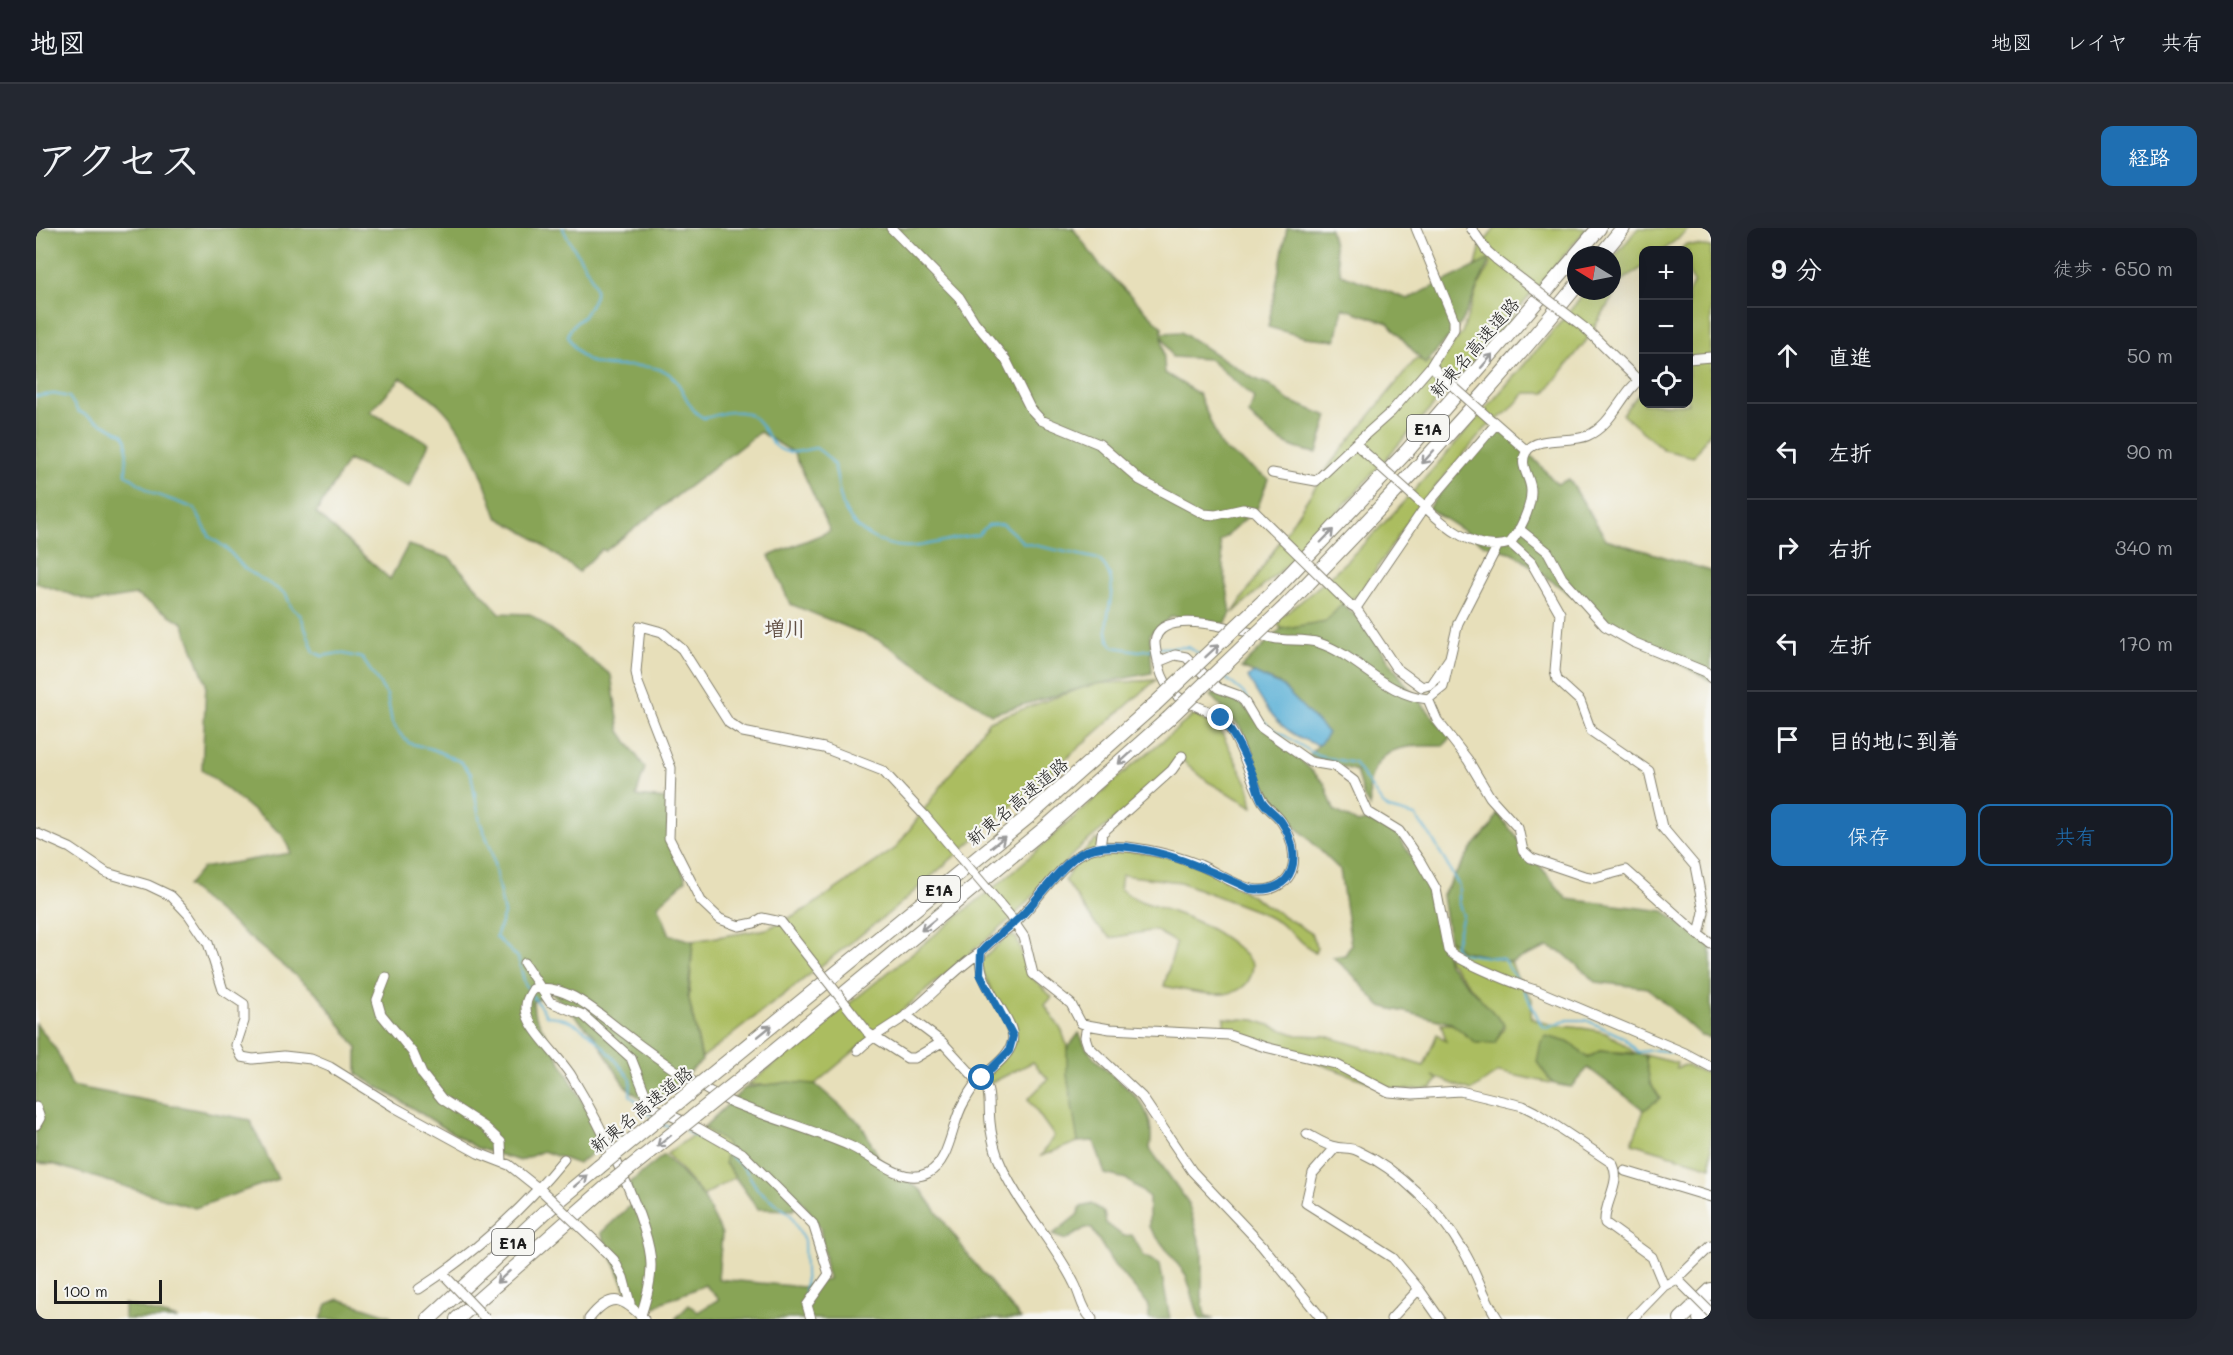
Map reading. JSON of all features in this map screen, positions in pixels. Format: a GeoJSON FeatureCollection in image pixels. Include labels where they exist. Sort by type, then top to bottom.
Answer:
{"type":"FeatureCollection","features":[{"type":"Feature","properties":{"kind":"highway","name":"新東名高速道路"},"geometry":{"type":"LineString","coordinates":[[1584,246],[1599,228]]}},
{"type":"Feature","properties":{"kind":"highway"},"geometry":{"type":"LineString","coordinates":[[1608,246],[1623,228]]}},
{"type":"Feature","properties":{"kind":"highway","name":"新東名高速道路"},"geometry":{"type":"LineString","coordinates":[[429,1319],[599,1167],[1029,816],[1154,705],[1272,593],[1407,451],[1567,265]]}},
{"type":"Feature","properties":{"kind":"highway","name":"新東名高速道路"},"geometry":{"type":"LineString","coordinates":[[457,1319],[611,1183],[1043,830],[1168,719],[1285,607],[1359,532],[1480,399],[1567,297]]}},
{"type":"Feature","properties":{"kind":"highway"},"geometry":{"type":"LineString","coordinates":[[1681,1319],[1711,1290]]}},
{"type":"Feature","properties":{"kind":"highway"},"geometry":{"type":"LineString","coordinates":[[1700,1319],[1711,1310]]}},
{"type":"Feature","properties":{"kind":"street"},"geometry":{"type":"LineString","coordinates":[[891,228],[959,297],[974,321],[1006,360],[1030,408],[1041,420],[1099,444],[1140,480],[1204,514],[1216,515],[1243,509],[1254,511],[1352,605],[1396,668],[1422,687],[1431,684],[1452,655]]}},
{"type":"Feature","properties":{"kind":"street"},"geometry":{"type":"LineString","coordinates":[[1272,473],[1316,481],[1359,446],[1434,368],[1455,329],[1454,320],[1416,228]]}},
{"type":"Feature","properties":{"kind":"street"},"geometry":{"type":"LineString","coordinates":[[1471,228],[1487,251],[1497,260],[1586,329],[1639,376]]}},
{"type":"Feature","properties":{"kind":"street"},"geometry":{"type":"LineString","coordinates":[[1693,359],[1711,357]]}},
{"type":"Feature","properties":{"kind":"street"},"geometry":{"type":"LineString","coordinates":[[1434,368],[1527,451]]}},
{"type":"Feature","properties":{"kind":"street"},"geometry":{"type":"LineString","coordinates":[[1359,446],[1423,505],[1460,534],[1488,547],[1497,547],[1510,543],[1519,529],[1532,492],[1523,468],[1527,451],[1535,444],[1586,437],[1604,426],[1639,381]]}},
{"type":"Feature","properties":{"kind":"street"},"geometry":{"type":"LineString","coordinates":[[1352,605],[1423,505],[1494,422]]}},
{"type":"Feature","properties":{"kind":"street"},"geometry":{"type":"LineString","coordinates":[[1519,529],[1548,552],[1562,578],[1605,626],[1633,642],[1706,672],[1711,678]]}},
{"type":"Feature","properties":{"kind":"street"},"geometry":{"type":"LineString","coordinates":[[1510,543],[1531,562],[1560,614],[1555,671],[1557,680],[1580,701],[1591,731],[1649,771],[1662,826],[1695,866],[1704,912],[1699,934]]}},
{"type":"Feature","properties":{"kind":"street"},"geometry":{"type":"LineString","coordinates":[[858,1050],[869,1033],[906,1015],[964,963],[981,952],[1077,855],[1100,848],[1129,848],[1171,855],[1250,889],[1269,890],[1281,884],[1293,866],[1294,855],[1290,838],[1281,821],[1262,801],[1251,771],[1228,726],[1221,718],[1176,697],[1167,686],[1158,662],[1155,642],[1159,631],[1171,623],[1194,622],[1242,629],[1275,639],[1305,639],[1320,643],[1343,655],[1372,677],[1412,698],[1428,699],[1443,687],[1458,623],[1497,547]]}},
{"type":"Feature","properties":{"kind":"street"},"geometry":{"type":"LineString","coordinates":[[942,1042],[915,1058],[907,1058],[869,1033],[781,922],[762,918],[754,923],[739,926],[720,919],[701,901],[669,838],[671,768],[638,683],[636,672],[640,626],[662,632],[682,649],[729,723],[743,732],[824,748],[883,771],[925,816],[1012,919],[1024,937],[1033,974],[1071,1004],[1081,1023],[1110,1029],[1229,1035],[1265,1047],[1335,1064],[1389,1092],[1413,1094],[1460,1091],[1523,1106],[1612,1163],[1616,1177],[1604,1213],[1605,1223],[1652,1257],[1664,1286]]}},
{"type":"Feature","properties":{"kind":"street"},"geometry":{"type":"LineString","coordinates":[[1158,662],[1175,655],[1186,657],[1218,688],[1237,695],[1259,726],[1299,755],[1310,762],[1334,766],[1345,772],[1357,786],[1368,812],[1399,831],[1420,861],[1436,889],[1448,950],[1452,955],[1516,985],[1685,1053],[1711,1067]]}},
{"type":"Feature","properties":{"kind":"street"},"geometry":{"type":"LineString","coordinates":[[1428,699],[1437,720],[1468,760],[1490,797],[1518,828],[1523,851],[1531,858],[1595,878],[1626,870],[1711,944]]}},
{"type":"Feature","properties":{"kind":"street"},"geometry":{"type":"LineString","coordinates":[[1100,848],[1102,833],[1170,772],[1182,756]]}},
{"type":"Feature","properties":{"kind":"street"},"geometry":{"type":"LineString","coordinates":[[36,834],[70,848],[107,873],[148,885],[171,896],[189,915],[208,943],[223,990],[244,1004],[244,1020],[236,1045],[242,1057],[253,1059],[284,1056],[311,1059],[330,1067],[394,1107],[478,1153],[502,1161],[541,1190],[614,1260],[623,1277],[630,1303],[643,1317]]}},
{"type":"Feature","properties":{"kind":"street"},"geometry":{"type":"LineString","coordinates":[[536,988],[562,992],[583,1002],[666,1063],[729,1101],[850,1146],[910,1176],[930,1172],[938,1165],[962,1104],[980,1079],[1009,1051],[1013,1036],[980,974],[981,952]]}},
{"type":"Feature","properties":{"kind":"street"},"geometry":{"type":"LineString","coordinates":[[524,963],[536,988],[549,1002],[583,1015],[631,1058],[650,1106],[698,1128],[742,1153],[813,1224],[828,1274],[807,1305],[812,1319]]}},
{"type":"Feature","properties":{"kind":"street"},"geometry":{"type":"LineString","coordinates":[[386,977],[377,1000],[381,1014],[413,1053],[422,1074],[442,1099],[485,1127],[501,1142],[502,1161]]}},
{"type":"Feature","properties":{"kind":"street"},"geometry":{"type":"LineString","coordinates":[[536,988],[526,1000],[527,1015],[571,1076],[621,1172],[641,1223],[651,1265],[643,1317]]}},
{"type":"Feature","properties":{"kind":"street"},"geometry":{"type":"LineString","coordinates":[[906,1015],[942,1042],[980,1079],[989,1091],[990,1121],[998,1157],[1006,1176],[1063,1259],[1081,1298],[1082,1307],[1092,1319]]}},
{"type":"Feature","properties":{"kind":"street"},"geometry":{"type":"LineString","coordinates":[[1087,1025],[1085,1037],[1088,1046],[1142,1097],[1192,1171],[1262,1245],[1322,1319]]}},
{"type":"Feature","properties":{"kind":"street"},"geometry":{"type":"LineString","coordinates":[[36,1107],[40,1118],[36,1125]]}},
{"type":"Feature","properties":{"kind":"street"},"geometry":{"type":"LineString","coordinates":[[1307,1134],[1335,1148],[1348,1147],[1377,1162],[1432,1208],[1446,1223],[1464,1251],[1487,1303],[1498,1319]]}},
{"type":"Feature","properties":{"kind":"street"},"geometry":{"type":"LineString","coordinates":[[1335,1148],[1313,1173],[1306,1203],[1393,1258],[1440,1319]]}},
{"type":"Feature","properties":{"kind":"street"},"geometry":{"type":"LineString","coordinates":[[419,1289],[444,1276],[541,1190],[564,1159]]}},
{"type":"Feature","properties":{"kind":"street"},"geometry":{"type":"LineString","coordinates":[[1624,1171],[1711,1197]]}},
{"type":"Feature","properties":{"kind":"street"},"geometry":{"type":"LineString","coordinates":[[1632,1319],[1664,1286],[1678,1280],[1711,1246]]}},
{"type":"Feature","properties":{"kind":"street"},"geometry":{"type":"LineString","coordinates":[[444,1276],[486,1319]]}},
{"type":"Feature","properties":{"kind":"street"},"geometry":{"type":"LineString","coordinates":[[1678,1280],[1711,1310]]}},
{"type":"Feature","properties":{"kind":"street"},"geometry":{"type":"LineString","coordinates":[[1391,1319],[1419,1289]]}},
{"type":"Feature","properties":{"kind":"street"},"geometry":{"type":"LineString","coordinates":[[589,1319],[604,1304],[616,1300],[630,1303]]}},
{"type":"Feature","properties":{"kind":"green space"},"geometry":{"type":"Polygon","coordinates":[[[36,228],[1073,228],[1098,263],[1162,327],[1162,333],[1181,332],[1253,378],[1270,385],[1289,401],[1328,416],[1317,453],[1287,445],[1264,429],[1249,414],[1254,398],[1209,359],[1172,357],[1162,335],[1165,373],[1199,394],[1221,447],[1268,479],[1258,507],[1220,542],[1231,613],[1225,624],[1172,616],[1150,634],[1152,673],[1092,685],[991,714],[881,641],[790,604],[769,556],[830,531],[794,453],[760,432],[605,551],[602,549],[579,572],[529,535],[497,517],[487,488],[459,429],[435,401],[401,378],[370,412],[429,443],[409,487],[348,460],[316,513],[390,579],[408,545],[450,558],[500,613],[530,614],[611,675],[620,731],[645,768],[636,796],[666,799],[669,838],[686,880],[658,905],[670,935],[693,941],[688,995],[702,1061],[649,1105],[624,1085],[594,1035],[551,992],[533,1002],[534,1013],[605,1143],[578,1164],[543,1151],[520,1161],[477,1148],[357,1074],[357,1048],[319,995],[187,886],[202,868],[291,853],[282,834],[202,769],[206,683],[183,623],[136,595],[93,602],[36,583],[36,228]]]}},
{"type":"Feature","properties":{"kind":"green space"},"geometry":{"type":"Polygon","coordinates":[[[1287,228],[1330,228],[1341,274],[1408,299],[1490,259],[1462,322],[1425,364],[1388,323],[1343,308],[1336,340],[1304,337],[1268,327],[1287,228]]]}},
{"type":"Feature","properties":{"kind":"green space"},"geometry":{"type":"Polygon","coordinates":[[[1495,228],[1587,228],[1572,246],[1567,246],[1567,252],[1501,330],[1306,548],[1233,613],[1331,463],[1416,359],[1439,363],[1462,333],[1477,289],[1491,263],[1476,266],[1480,248],[1495,228]]]}},
{"type":"Feature","properties":{"kind":"green space"},"geometry":{"type":"Polygon","coordinates":[[[1638,228],[1690,228],[1669,246],[1639,246],[1639,270],[1621,283],[1621,249],[1638,228]]]}},
{"type":"Feature","properties":{"kind":"green space"},"geometry":{"type":"Polygon","coordinates":[[[1686,244],[1711,247],[1711,431],[1693,457],[1664,450],[1622,414],[1639,394],[1639,408],[1693,408],[1693,246],[1684,246],[1686,244]]]}},
{"type":"Feature","properties":{"kind":"green space"},"geometry":{"type":"Polygon","coordinates":[[[1579,300],[1611,300],[1586,341],[1545,393],[1525,393],[1510,410],[1486,428],[1417,508],[1359,595],[1342,604],[1329,622],[1281,629],[1276,621],[1326,580],[1396,511],[1579,300]]]}},
{"type":"Feature","properties":{"kind":"green space"},"geometry":{"type":"Polygon","coordinates":[[[1496,424],[1527,451],[1557,484],[1569,479],[1606,539],[1711,571],[1711,681],[1622,632],[1513,553],[1485,545],[1428,508],[1496,424]]]}},
{"type":"Feature","properties":{"kind":"green space"},"geometry":{"type":"Polygon","coordinates":[[[1342,604],[1360,619],[1406,685],[1451,738],[1443,746],[1400,748],[1383,758],[1376,766],[1370,781],[1370,807],[1364,798],[1356,771],[1309,756],[1328,733],[1280,684],[1241,668],[1281,629],[1326,621],[1342,604]]]}},
{"type":"Feature","properties":{"kind":"green space"},"geometry":{"type":"Polygon","coordinates":[[[1156,680],[893,910],[702,1058],[689,999],[693,941],[767,929],[808,908],[896,848],[989,721],[1093,684],[1156,680]]]}},
{"type":"Feature","properties":{"kind":"green space"},"geometry":{"type":"Polygon","coordinates":[[[1217,692],[1240,703],[1325,784],[1334,810],[1358,823],[1369,820],[1398,835],[1433,893],[1448,964],[1504,1024],[1495,1043],[1476,1043],[1451,1023],[1380,1006],[1353,975],[1333,957],[1345,955],[1351,945],[1340,870],[1270,801],[1240,727],[1211,696],[1217,692]]]}},
{"type":"Feature","properties":{"kind":"green space"},"geometry":{"type":"Polygon","coordinates":[[[1194,715],[1220,730],[1249,787],[1253,807],[1208,782],[1181,759],[1139,800],[1081,846],[1013,917],[815,1084],[748,1085],[1008,876],[1128,769],[1194,715]]]}},
{"type":"Feature","properties":{"kind":"green space"},"geometry":{"type":"Polygon","coordinates":[[[1497,813],[1567,899],[1664,911],[1711,947],[1711,1038],[1701,1036],[1648,988],[1596,982],[1563,953],[1548,947],[1511,962],[1460,950],[1449,939],[1442,896],[1471,849],[1492,825],[1497,813]]]}},
{"type":"Feature","properties":{"kind":"green space"},"geometry":{"type":"Polygon","coordinates":[[[1096,839],[1104,848],[1175,857],[1211,871],[1311,933],[1317,948],[1315,953],[1278,922],[1259,912],[1180,882],[1122,875],[1120,889],[1126,894],[1207,927],[1237,947],[1253,964],[1250,978],[1242,988],[1232,992],[1204,993],[1164,986],[1176,943],[1155,930],[1111,938],[1095,924],[1065,880],[1082,853],[1096,839]]]}},
{"type":"Feature","properties":{"kind":"green space"},"geometry":{"type":"Polygon","coordinates":[[[1006,937],[1017,938],[1027,972],[1052,997],[1045,1005],[1062,1031],[1067,1046],[1078,1142],[1041,1156],[1054,1136],[1028,1099],[1048,1079],[1033,1062],[991,1083],[987,1080],[993,1066],[1015,1041],[979,963],[1006,937]]]}},
{"type":"Feature","properties":{"kind":"green space"},"geometry":{"type":"Polygon","coordinates":[[[1449,939],[1460,950],[1511,962],[1516,975],[1532,999],[1531,1018],[1549,1024],[1606,1033],[1635,1053],[1600,1051],[1588,1058],[1570,1043],[1552,1083],[1569,1087],[1499,1072],[1471,1091],[1433,1076],[1438,1080],[1431,1088],[1403,1090],[1383,1087],[1224,1029],[1224,1018],[1255,1020],[1297,1035],[1326,1036],[1424,1066],[1437,1034],[1446,1041],[1441,1024],[1451,1024],[1494,1043],[1505,1027],[1448,960],[1449,939]]]}},
{"type":"Feature","properties":{"kind":"green space"},"geometry":{"type":"Polygon","coordinates":[[[36,1023],[57,1051],[72,1086],[250,1120],[278,1179],[195,1208],[52,1164],[36,1163],[36,1023]]]}},
{"type":"Feature","properties":{"kind":"green space"},"geometry":{"type":"Polygon","coordinates":[[[1079,1033],[1088,1050],[1132,1093],[1148,1116],[1151,1131],[1150,1149],[1188,1202],[1202,1250],[1202,1296],[1205,1316],[1214,1319],[1199,1317],[1186,1275],[1149,1227],[1149,1197],[1126,1179],[1105,1174],[1094,1141],[1078,1142],[1067,1075],[1067,1049],[1079,1033]]]}},
{"type":"Feature","properties":{"kind":"green space"},"geometry":{"type":"Polygon","coordinates":[[[1546,1036],[1571,1043],[1588,1058],[1599,1051],[1645,1055],[1650,1082],[1660,1098],[1644,1110],[1588,1068],[1571,1087],[1552,1083],[1537,1062],[1541,1042],[1546,1036]]]}},
{"type":"Feature","properties":{"kind":"green space"},"geometry":{"type":"Polygon","coordinates":[[[1645,1055],[1677,1063],[1676,1068],[1685,1065],[1711,1075],[1711,1167],[1632,1143],[1644,1110],[1660,1098],[1648,1079],[1645,1055]]]}},
{"type":"Feature","properties":{"kind":"green space"},"geometry":{"type":"Polygon","coordinates":[[[788,1082],[815,1084],[861,1124],[882,1163],[922,1191],[971,1259],[1021,1319],[675,1319],[689,1305],[698,1312],[719,1299],[705,1285],[663,1302],[643,1315],[631,1300],[601,1233],[633,1203],[628,1184],[664,1155],[703,1196],[722,1234],[718,1279],[803,1287],[828,1279],[820,1227],[800,1199],[793,1210],[758,1209],[725,1163],[727,1144],[704,1127],[745,1088],[788,1082]]]}},
{"type":"Feature","properties":{"kind":"green space"},"geometry":{"type":"Polygon","coordinates":[[[704,1127],[727,1144],[725,1163],[735,1177],[703,1196],[667,1154],[704,1127]]]}},
{"type":"Feature","properties":{"kind":"green space"},"geometry":{"type":"Polygon","coordinates":[[[1092,1204],[1104,1213],[1106,1223],[1123,1236],[1132,1235],[1144,1256],[1160,1264],[1170,1319],[1149,1319],[1148,1304],[1114,1265],[1092,1229],[1085,1228],[1066,1240],[1052,1235],[1077,1215],[1081,1207],[1092,1204]]]}},
{"type":"Feature","properties":{"kind":"green space"},"geometry":{"type":"Polygon","coordinates":[[[339,1299],[391,1316],[391,1319],[321,1319],[327,1304],[339,1299]]]}},
{"type":"Feature","properties":{"kind":"green space"},"geometry":{"type":"Polygon","coordinates":[[[124,1304],[171,1317],[178,1319],[124,1319],[124,1304]]]}},
{"type":"Feature","properties":{"kind":"water"},"geometry":{"type":"Polygon","coordinates":[[[1254,673],[1282,686],[1328,733],[1319,745],[1295,735],[1276,719],[1248,677],[1254,673]]]}},
{"type":"Feature","properties":{"kind":"waterway"},"geometry":{"type":"LineString","coordinates":[[563,228],[594,283],[594,298],[584,317],[571,327],[568,336],[586,359],[609,366],[635,366],[662,370],[675,380],[692,408],[704,418],[728,412],[743,412],[758,421],[771,441],[784,451],[796,452],[816,448],[829,458],[835,467],[840,495],[850,518],[869,536],[880,541],[905,547],[918,546],[978,535],[988,525],[1003,524],[1024,543],[1098,559],[1107,569],[1111,580],[1112,592],[1107,626],[1108,637],[1113,647],[1139,651],[1153,649]]}},
{"type":"Feature","properties":{"kind":"waterway"},"geometry":{"type":"LineString","coordinates":[[36,396],[54,394],[69,397],[78,411],[123,434],[127,441],[126,474],[152,493],[194,508],[210,537],[226,548],[245,569],[286,594],[291,607],[301,616],[314,652],[322,656],[340,653],[362,658],[387,695],[392,723],[401,735],[409,743],[435,750],[461,762],[471,774],[480,822],[491,849],[504,914],[496,937],[518,958],[525,984],[529,990]]}},
{"type":"Feature","properties":{"kind":"waterway"},"geometry":{"type":"LineString","coordinates":[[1158,648],[1188,647],[1201,655]]}},
{"type":"Feature","properties":{"kind":"waterway"},"geometry":{"type":"LineString","coordinates":[[1223,675],[1243,693],[1254,709]]}},
{"type":"Feature","properties":{"kind":"waterway"},"geometry":{"type":"LineString","coordinates":[[1257,715],[1269,726],[1318,756],[1354,763],[1383,804],[1389,809],[1415,816],[1431,836],[1459,886],[1459,905],[1463,915],[1454,948],[1459,953],[1503,959],[1517,980]]}},
{"type":"Feature","properties":{"kind":"waterway"},"geometry":{"type":"LineString","coordinates":[[1524,990],[1542,1026],[1547,1028],[1568,1020],[1586,1020],[1623,1037],[1638,1052],[1656,1050],[1674,1052]]}},
{"type":"Feature","properties":{"kind":"waterway"},"geometry":{"type":"LineString","coordinates":[[532,995],[547,1016],[573,1023],[605,1048],[631,1079],[630,1095],[651,1116]]}},
{"type":"Feature","properties":{"kind":"waterway"},"geometry":{"type":"LineString","coordinates":[[1702,1067],[1711,1073]]}},
{"type":"Feature","properties":{"kind":"waterway"},"geometry":{"type":"LineString","coordinates":[[659,1124],[671,1127]]}},
{"type":"Feature","properties":{"kind":"waterway"},"geometry":{"type":"LineString","coordinates":[[686,1131],[724,1150],[745,1169],[758,1190],[791,1215],[804,1241],[806,1299]]}},
{"type":"Feature","properties":{"kind":"district","name":"増川"},"geometry":{"type":"Point","coordinates":[785,627]}},
{"type":"Feature","properties":{"kind":"route"},"geometry":{"type":"LineString","coordinates":[[982,1078],[1009,1051],[1013,1036],[980,974],[981,952],[985,946],[1015,923],[1077,855],[1100,848],[1129,848],[1171,855],[1200,865],[1250,889],[1259,890],[1269,890],[1281,884],[1288,876],[1293,866],[1294,855],[1290,838],[1281,821],[1262,801],[1251,771],[1228,726],[1221,718]]}}]}
